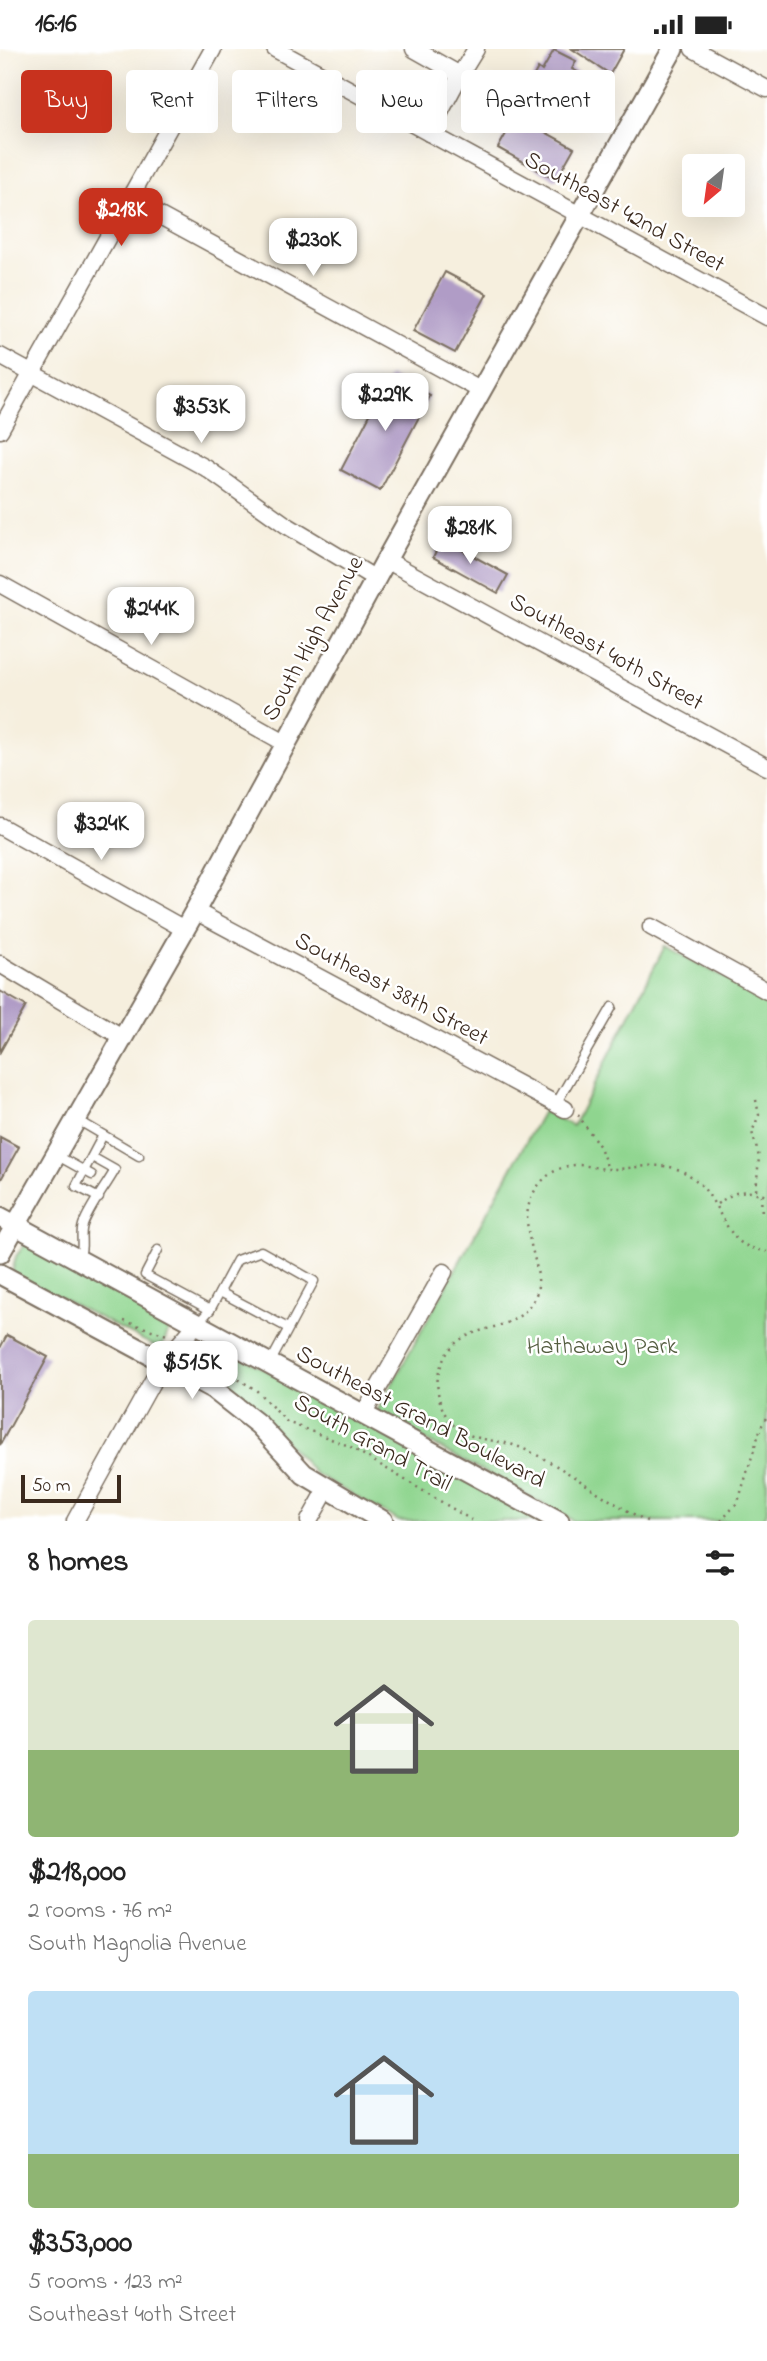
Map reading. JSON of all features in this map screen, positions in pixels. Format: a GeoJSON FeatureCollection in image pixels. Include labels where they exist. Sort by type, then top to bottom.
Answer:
{"type":"FeatureCollection","features":[{"type":"Feature","properties":{"kind":"street"},"geometry":{"type":"LineString","coordinates":[[0,430],[127,198],[213,49]]}},
{"type":"Feature","properties":{"kind":"street","name":"Southeast 42nd Street"},"geometry":{"type":"LineString","coordinates":[[275,49],[356,93]]}},
{"type":"Feature","properties":{"kind":"street"},"geometry":{"type":"LineString","coordinates":[[414,49],[460,75]]}},
{"type":"Feature","properties":{"kind":"street"},"geometry":{"type":"LineString","coordinates":[[447,99],[476,49]]}},
{"type":"Feature","properties":{"kind":"street","name":"South High Avenue"},"geometry":{"type":"LineString","coordinates":[[0,1253],[8,1222],[56,1156],[195,911],[480,390],[673,49]]}},
{"type":"Feature","properties":{"kind":"street"},"geometry":{"type":"LineString","coordinates":[[693,49],[767,89]]}},
{"type":"Feature","properties":{"kind":"street","name":"Southeast 42nd Street"},"geometry":{"type":"LineString","coordinates":[[429,133],[767,317]]}},
{"type":"Feature","properties":{"kind":"street"},"geometry":{"type":"LineString","coordinates":[[127,198],[480,390]]}},
{"type":"Feature","properties":{"kind":"street"},"geometry":{"type":"LineString","coordinates":[[0,356],[206,468],[286,525],[376,579]]}},
{"type":"Feature","properties":{"kind":"street","name":"Southeast 40th Street"},"geometry":{"type":"LineString","coordinates":[[386,560],[767,767]]}},
{"type":"Feature","properties":{"kind":"street"},"geometry":{"type":"LineString","coordinates":[[0,584],[285,743]]}},
{"type":"Feature","properties":{"kind":"street"},"geometry":{"type":"LineString","coordinates":[[0,826],[184,929]]}},
{"type":"Feature","properties":{"kind":"street","name":"Southeast 38th Street"},"geometry":{"type":"LineString","coordinates":[[195,911],[560,1107]]}},
{"type":"Feature","properties":{"kind":"street"},"geometry":{"type":"LineString","coordinates":[[651,927],[767,991]]}},
{"type":"Feature","properties":{"kind":"street"},"geometry":{"type":"LineString","coordinates":[[0,964],[122,1037]]}},
{"type":"Feature","properties":{"kind":"street","name":"Southeast Grand Boulevard"},"geometry":{"type":"LineString","coordinates":[[8,1222],[195,1326],[559,1521]]}},
{"type":"Feature","properties":{"kind":"street"},"geometry":{"type":"LineString","coordinates":[[363,1415],[444,1272]]}},
{"type":"Feature","properties":{"kind":"street"},"geometry":{"type":"LineString","coordinates":[[0,1274],[162,1364],[212,1388],[239,1406],[304,1474],[383,1521]]}},
{"type":"Feature","properties":{"kind":"street"},"geometry":{"type":"LineString","coordinates":[[75,1521],[162,1364],[195,1326]]}},
{"type":"Feature","properties":{"kind":"street"},"geometry":{"type":"LineString","coordinates":[[309,1521],[327,1489]]}},
{"type":"Feature","properties":{"kind":"lane"},"geometry":{"type":"LineString","coordinates":[[560,1107],[611,1007]]}},
{"type":"Feature","properties":{"kind":"lane"},"geometry":{"type":"LineString","coordinates":[[76,1119],[139,1156]]}},
{"type":"Feature","properties":{"kind":"lane"},"geometry":{"type":"LineString","coordinates":[[99,1198],[76,1186],[88,1173],[92,1157],[103,1135]]}},
{"type":"Feature","properties":{"kind":"lane"},"geometry":{"type":"LineString","coordinates":[[56,1156],[88,1173]]}},
{"type":"Feature","properties":{"kind":"lane"},"geometry":{"type":"LineString","coordinates":[[78,1261],[84,1246],[81,1233],[84,1223],[115,1170],[92,1157]]}},
{"type":"Feature","properties":{"kind":"lane"},"geometry":{"type":"LineString","coordinates":[[158,1250],[145,1275],[209,1310]]}},
{"type":"Feature","properties":{"kind":"lane"},"geometry":{"type":"LineString","coordinates":[[195,1326],[209,1310],[237,1260],[261,1251],[314,1281],[269,1365]]}},
{"type":"Feature","properties":{"kind":"lane"},"geometry":{"type":"LineString","coordinates":[[220,1292],[288,1328]]}},
{"type":"Feature","properties":{"kind":"path"},"geometry":{"type":"LineString","coordinates":[[755,1100],[760,1110],[752,1132],[759,1157],[756,1191]]}},
{"type":"Feature","properties":{"kind":"path"},"geometry":{"type":"LineString","coordinates":[[560,1107],[584,1122],[606,1158],[608,1169]]}},
{"type":"Feature","properties":{"kind":"path"},"geometry":{"type":"LineString","coordinates":[[759,1157],[767,1155]]}},
{"type":"Feature","properties":{"kind":"path"},"geometry":{"type":"LineString","coordinates":[[647,1521],[597,1489],[518,1446],[486,1442],[458,1428],[448,1418],[439,1398],[437,1378],[451,1345],[464,1336],[498,1327],[518,1316],[534,1300],[540,1282],[526,1235],[529,1205],[535,1189],[561,1168],[576,1165],[608,1169],[649,1166],[677,1169],[688,1175],[718,1204],[737,1239],[748,1247],[767,1252]]}},
{"type":"Feature","properties":{"kind":"path"},"geometry":{"type":"LineString","coordinates":[[718,1204],[738,1192],[756,1191],[767,1196]]}},
{"type":"Feature","properties":{"kind":"path"},"geometry":{"type":"LineString","coordinates":[[761,1195],[762,1215]]}},
{"type":"Feature","properties":{"kind":"path","name":"South Grand Trail"},"geometry":{"type":"LineString","coordinates":[[122,1320],[180,1343],[256,1390],[287,1422],[349,1446],[473,1521]]}},
{"type":"Feature","properties":{"kind":"path"},"geometry":{"type":"LineString","coordinates":[[721,1521],[738,1502],[761,1427],[767,1416]]}},
{"type":"Feature","properties":{"kind":"green space","name":"Hathaway Park"},"geometry":{"type":"Polygon","coordinates":[[[665,946],[767,1000],[767,1512],[762,1521],[574,1521],[376,1413],[543,1111],[573,1126],[665,946]]]}},
{"type":"Feature","properties":{"kind":"green space"},"geometry":{"type":"Polygon","coordinates":[[[27,1242],[163,1314],[170,1326],[164,1343],[156,1347],[12,1273],[16,1256],[27,1242]]]}},
{"type":"Feature","properties":{"kind":"green space"},"geometry":{"type":"Polygon","coordinates":[[[216,1343],[544,1521],[399,1521],[314,1473],[259,1412],[195,1369],[193,1362],[201,1347],[216,1343]]]}},
{"type":"Feature","properties":{"kind":"building"},"geometry":{"type":"Polygon","coordinates":[[[572,49],[624,49],[612,70],[604,70],[572,49]]]}},
{"type":"Feature","properties":{"kind":"building"},"geometry":{"type":"Polygon","coordinates":[[[554,50],[576,61],[574,70],[543,70],[554,50]]]}},
{"type":"Feature","properties":{"kind":"building"},"geometry":{"type":"Polygon","coordinates":[[[506,133],[547,133],[574,148],[556,180],[498,148],[506,133]]]}},
{"type":"Feature","properties":{"kind":"building"},"geometry":{"type":"Polygon","coordinates":[[[445,272],[487,294],[455,353],[413,331],[445,272]]]}},
{"type":"Feature","properties":{"kind":"building"},"geometry":{"type":"Polygon","coordinates":[[[390,376],[430,396],[380,491],[341,470],[390,376]]]}},
{"type":"Feature","properties":{"kind":"building"},"geometry":{"type":"Polygon","coordinates":[[[442,539],[508,575],[498,593],[433,557],[442,539]]]}},
{"type":"Feature","properties":{"kind":"building"},"geometry":{"type":"Polygon","coordinates":[[[0,991],[26,1006],[0,1052],[0,991]]]}},
{"type":"Feature","properties":{"kind":"building"},"geometry":{"type":"Polygon","coordinates":[[[0,1137],[19,1147],[0,1181],[0,1137]]]}},
{"type":"Feature","properties":{"kind":"building"},"geometry":{"type":"Polygon","coordinates":[[[7,1335],[48,1357],[0,1445],[0,1348],[7,1335]]]}}]}
